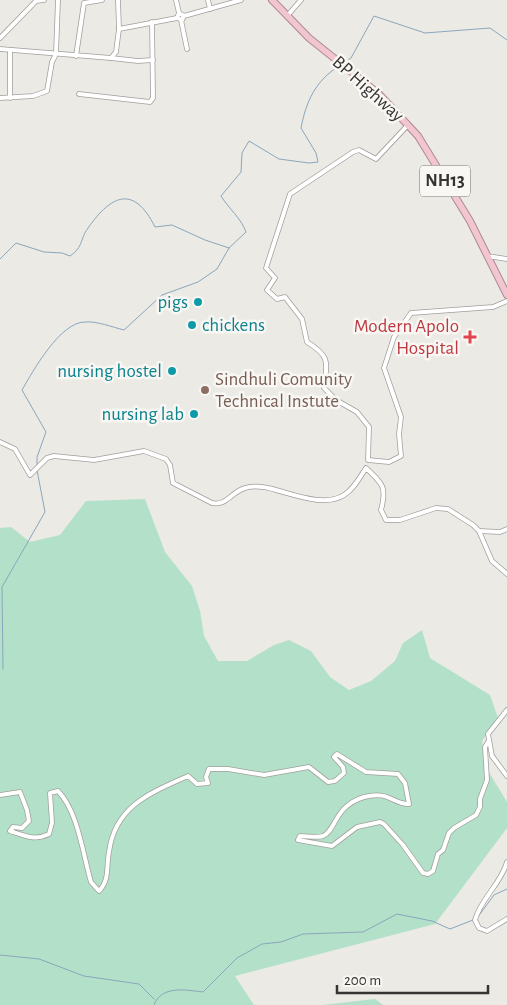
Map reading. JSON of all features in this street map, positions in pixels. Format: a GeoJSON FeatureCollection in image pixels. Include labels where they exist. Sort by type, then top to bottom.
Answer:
{"type":"FeatureCollection","features":[{"type":"Feature","properties":{"kind":"highway","name":"BP Highway"},"geometry":{"type":"LineString","coordinates":[[272,0],[325,50],[364,80],[418,136],[470,221],[507,295]]}},
{"type":"Feature","properties":{"kind":"street"},"geometry":{"type":"LineString","coordinates":[[0,38],[36,1],[44,0]]}},
{"type":"Feature","properties":{"kind":"street"},"geometry":{"type":"LineString","coordinates":[[0,98],[34,96],[46,91],[52,62],[56,54],[58,0]]}},
{"type":"Feature","properties":{"kind":"street"},"geometry":{"type":"LineString","coordinates":[[76,56],[84,3],[102,0]]}},
{"type":"Feature","properties":{"kind":"street"},"geometry":{"type":"LineString","coordinates":[[111,58],[116,52],[120,29],[118,0]]}},
{"type":"Feature","properties":{"kind":"street"},"geometry":{"type":"LineString","coordinates":[[176,0],[187,48]]}},
{"type":"Feature","properties":{"kind":"street"},"geometry":{"type":"LineString","coordinates":[[208,0],[210,9]]}},
{"type":"Feature","properties":{"kind":"street"},"geometry":{"type":"LineString","coordinates":[[120,29],[180,17],[241,0]]}},
{"type":"Feature","properties":{"kind":"street"},"geometry":{"type":"LineString","coordinates":[[287,16],[301,0]]}},
{"type":"Feature","properties":{"kind":"street"},"geometry":{"type":"LineString","coordinates":[[79,94],[150,102],[153,98],[154,60],[152,22]]}},
{"type":"Feature","properties":{"kind":"street"},"geometry":{"type":"LineString","coordinates":[[0,49],[138,61],[154,60]]}},
{"type":"Feature","properties":{"kind":"street"},"geometry":{"type":"LineString","coordinates":[[10,50],[10,98]]}},
{"type":"Feature","properties":{"kind":"street"},"geometry":{"type":"LineString","coordinates":[[0,442],[15,449],[21,456],[30,475],[47,458],[54,456],[94,460],[144,451],[155,454],[166,459],[170,465],[173,483],[218,504],[224,503],[232,494],[245,487],[264,487],[322,500],[345,495],[366,468],[370,427],[357,412],[336,400],[324,388],[327,360],[323,352],[307,342],[302,319],[285,297],[277,299],[268,290],[275,278],[266,268],[290,194],[353,152],[359,150],[376,159],[408,125]]}},
{"type":"Feature","properties":{"kind":"street"},"geometry":{"type":"LineString","coordinates":[[488,256],[507,260]]}},
{"type":"Feature","properties":{"kind":"street"},"geometry":{"type":"LineString","coordinates":[[368,460],[389,462],[401,456],[399,434],[401,416],[384,368],[394,336],[411,313],[493,307],[507,301]]}},
{"type":"Feature","properties":{"kind":"street"},"geometry":{"type":"LineString","coordinates":[[366,468],[384,487],[385,494],[380,510],[386,520],[400,520],[436,508],[448,509],[461,515],[479,531],[492,561],[507,574]]}},
{"type":"Feature","properties":{"kind":"street"},"geometry":{"type":"LineString","coordinates":[[479,531],[500,532],[507,529]]}},
{"type":"Feature","properties":{"kind":"street"},"geometry":{"type":"LineString","coordinates":[[507,710],[488,734],[492,756],[507,776]]}},
{"type":"Feature","properties":{"kind":"street"},"geometry":{"type":"LineString","coordinates":[[0,794],[20,792],[27,810],[29,821],[22,828],[13,827],[10,831],[30,838],[40,838],[49,834],[52,824],[50,793],[58,791],[65,798],[71,811],[92,882],[99,891],[105,885],[108,852],[113,833],[120,818],[133,805],[161,788],[188,776],[197,784],[208,783],[206,777],[210,769],[228,769],[264,775],[309,767],[328,782],[334,781],[344,773],[343,767],[334,757],[338,754],[366,772],[398,774],[405,783],[409,804],[404,804],[388,796],[376,795],[364,798],[342,808],[328,833],[322,836],[300,836],[298,840],[316,841],[332,846],[356,827],[380,822],[403,845],[423,873],[428,874],[433,871],[438,854],[443,850],[449,833],[476,815],[480,807],[480,799],[487,780],[485,748],[488,742]]}},
{"type":"Feature","properties":{"kind":"street"},"geometry":{"type":"LineString","coordinates":[[507,862],[495,886],[480,906],[475,920],[479,928],[486,931],[507,919]]}},
{"type":"Feature","properties":{"kind":"green space"},"geometry":{"type":"Polygon","coordinates":[[[145,499],[165,552],[192,586],[200,611],[204,636],[218,661],[247,661],[274,645],[289,640],[311,651],[330,677],[349,690],[371,681],[395,661],[403,643],[422,630],[430,658],[490,695],[498,718],[482,741],[485,766],[507,802],[507,828],[435,924],[235,976],[254,1005],[0,1005],[0,528],[11,527],[30,542],[60,535],[86,501],[145,499]]]}},
{"type":"Feature","properties":{"kind":"green space"},"geometry":{"type":"Polygon","coordinates":[[[375,999],[383,1005],[322,1005],[375,999]]]}},
{"type":"Feature","properties":{"kind":"waterway"},"geometry":{"type":"LineString","coordinates":[[344,63],[351,58],[374,16],[425,33],[490,28],[507,40]]}},
{"type":"Feature","properties":{"kind":"waterway"},"geometry":{"type":"LineString","coordinates":[[37,466],[37,457],[46,432],[22,390],[48,349],[66,330],[76,324],[94,322],[124,330],[162,295],[198,282],[217,269],[229,248],[246,232],[241,222],[221,196],[241,172],[242,153],[249,141],[279,159],[309,163],[318,162],[316,153],[301,128],[313,93],[324,78],[339,66]]}},
{"type":"Feature","properties":{"kind":"waterway"},"geometry":{"type":"LineString","coordinates":[[0,259],[16,243],[44,252],[62,253],[70,256],[77,249],[97,216],[114,202],[123,199],[131,200],[139,205],[155,227],[172,225],[205,240],[229,248]]}},
{"type":"Feature","properties":{"kind":"waterway"},"geometry":{"type":"LineString","coordinates":[[3,669],[2,587],[45,512],[37,470]]}},
{"type":"Feature","properties":{"kind":"waterway"},"geometry":{"type":"LineString","coordinates":[[477,918],[494,895],[507,889]]}},
{"type":"Feature","properties":{"kind":"waterway"},"geometry":{"type":"LineString","coordinates":[[154,1005],[162,994],[175,990],[203,992],[237,958],[262,944],[281,942],[303,934],[363,932],[397,914],[432,921],[450,929],[473,920]]}},
{"type":"Feature","properties":{"kind":"waterway"},"geometry":{"type":"LineString","coordinates":[[0,955],[39,959],[84,976],[139,984],[154,999]]}},
{"type":"Feature","properties":{"kind":"place","name":"pigs"},"geometry":{"type":"Point","coordinates":[198,302]}},
{"type":"Feature","properties":{"kind":"place","name":"chickens"},"geometry":{"type":"Point","coordinates":[192,325]}},
{"type":"Feature","properties":{"kind":"place","name":"Modern Apolo Hospital"},"geometry":{"type":"Point","coordinates":[470,337]}},
{"type":"Feature","properties":{"kind":"place","name":"nursing hostel"},"geometry":{"type":"Point","coordinates":[172,371]}},
{"type":"Feature","properties":{"kind":"place","name":"Sindhuli Comunity Technical Instute"},"geometry":{"type":"Point","coordinates":[205,390]}},
{"type":"Feature","properties":{"kind":"place","name":"nursing lab"},"geometry":{"type":"Point","coordinates":[194,414]}}]}
